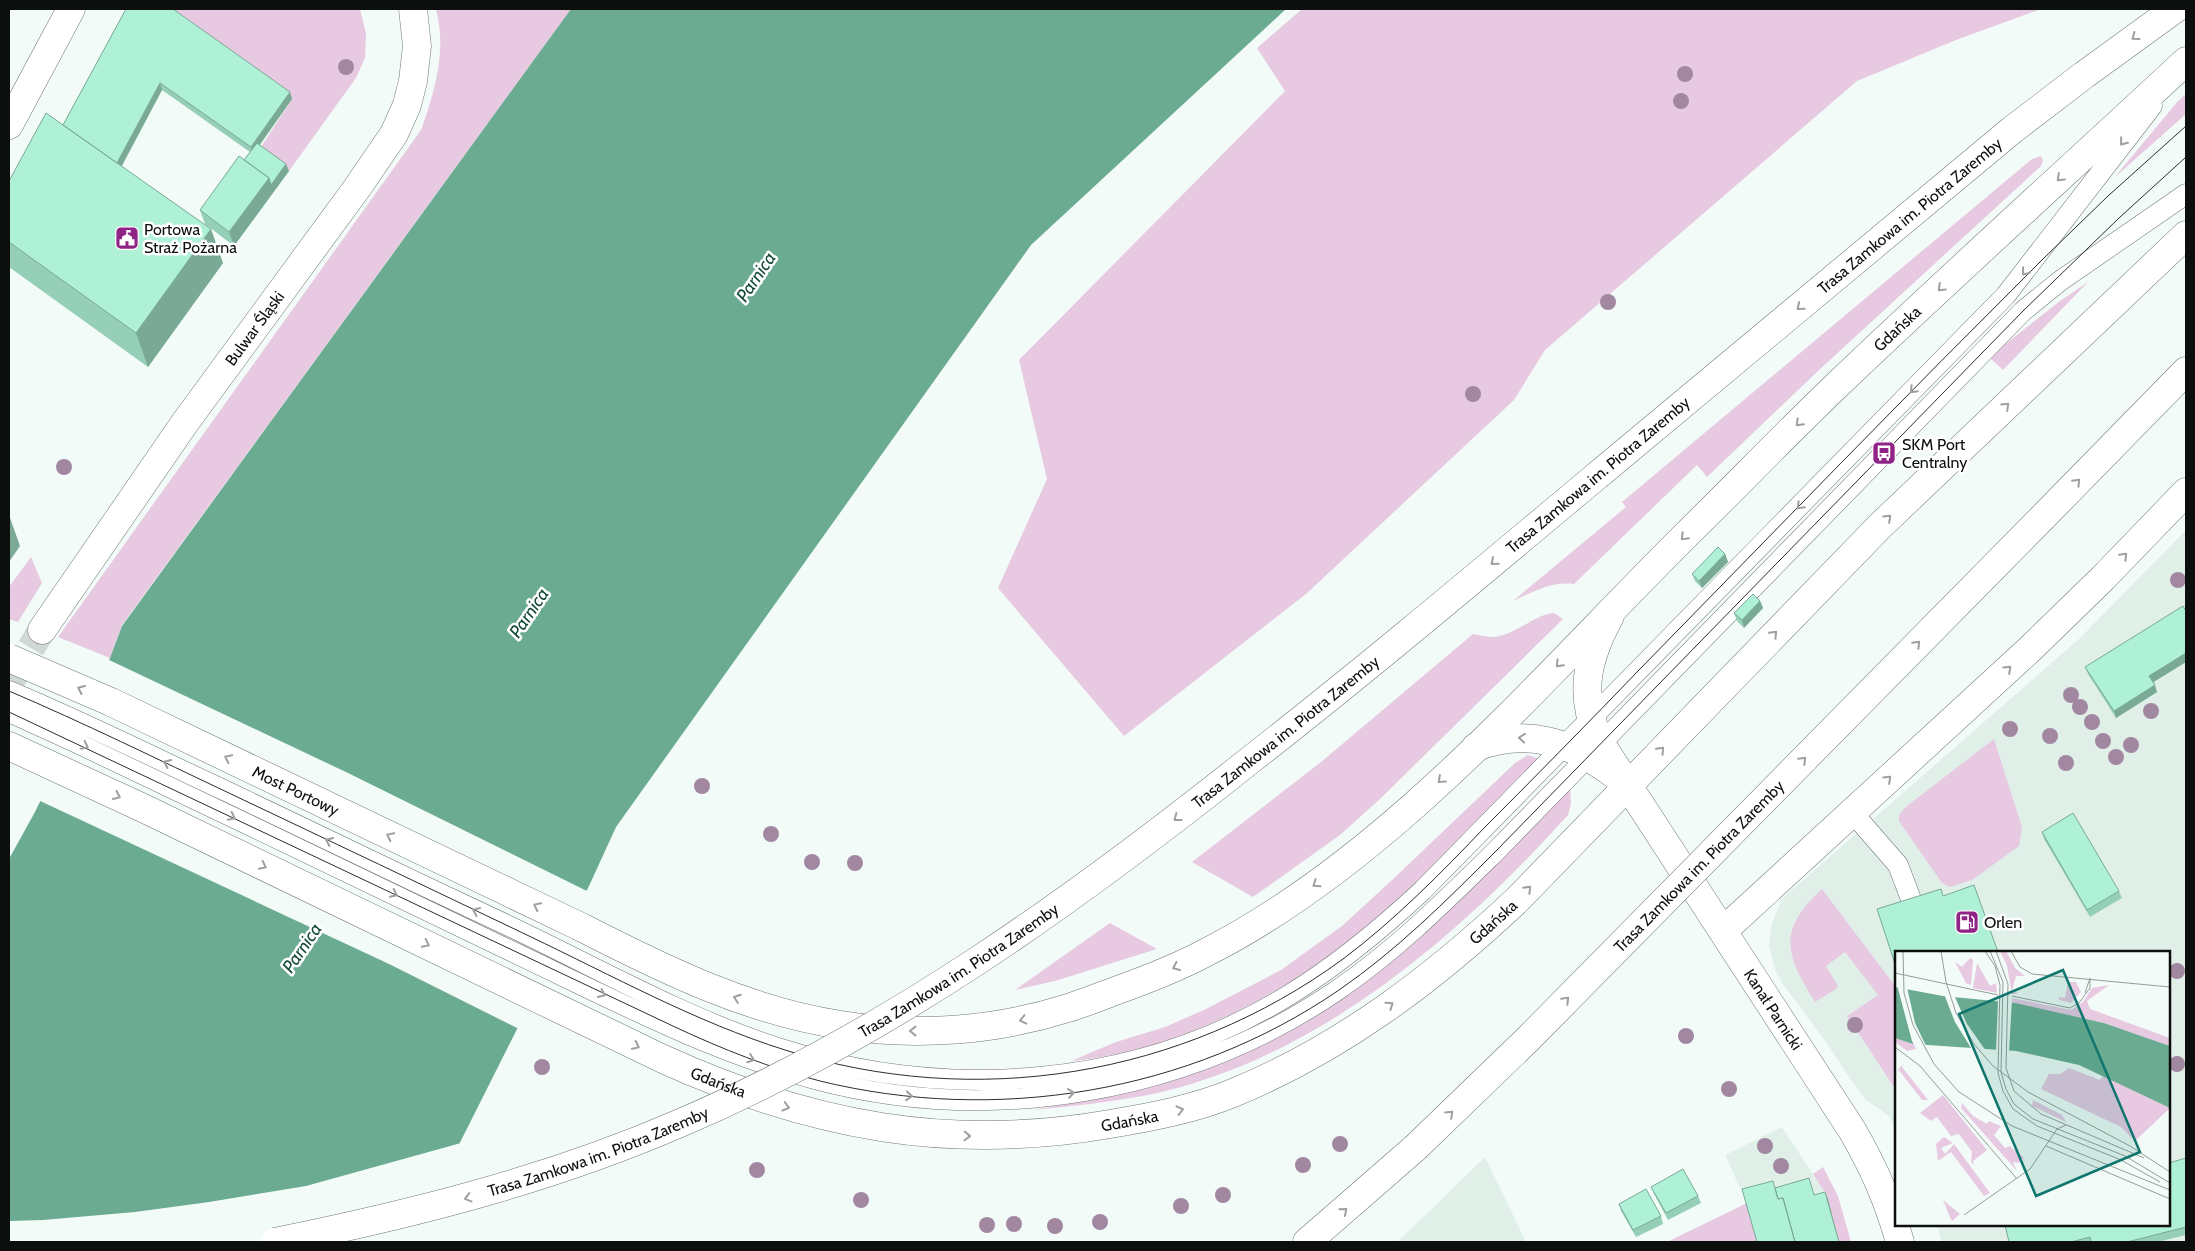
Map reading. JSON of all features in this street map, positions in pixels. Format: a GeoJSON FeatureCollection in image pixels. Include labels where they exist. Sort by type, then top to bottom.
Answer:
{"type":"FeatureCollection","features":[{"type":"Feature","properties":{"kind":"main road"},"geometry":{"type":"LineString","coordinates":[[9,125],[71,9]]}},
{"type":"Feature","properties":{"kind":"main road","name":"Bulwar Śląski"},"geometry":{"type":"LineString","coordinates":[[42,630],[184,424],[357,188],[394,134],[407,105],[414,81],[417,46],[413,9]]}},
{"type":"Feature","properties":{"kind":"main road","name":"Trasa Zamkowa im. Piotra Zaremby"},"geometry":{"type":"LineString","coordinates":[[274,1242],[438,1206],[512,1186],[680,1124],[857,1035],[957,974],[1103,874],[1200,801],[1372,664],[2012,130],[2084,74],[2175,9]]}},
{"type":"Feature","properties":{"kind":"main road","name":"Gdańska"},"geometry":{"type":"LineString","coordinates":[[581,927],[648,961],[753,1004],[805,1019],[840,1025],[907,1031],[962,1029],[1021,1020],[1068,1008],[1157,976],[1209,951],[1263,920],[1323,879],[1368,845],[1476,747],[1834,388],[2186,62]]}},
{"type":"Feature","properties":{"kind":"main road","name":"Gdańska"},"geometry":{"type":"LineString","coordinates":[[9,746],[663,1059],[729,1088],[805,1112],[849,1123],[927,1134],[1004,1136],[1049,1133],[1146,1118],[1205,1103],[1274,1075],[1320,1050],[1382,1011],[1437,971],[1477,938],[1518,899],[1880,526],[2186,235]]}},
{"type":"Feature","properties":{"kind":"main road","name":"Trasa Zamkowa im. Piotra Zaremby"},"geometry":{"type":"LineString","coordinates":[[1307,1242],[1389,1172],[1515,1052],[2186,371]]}},
{"type":"Feature","properties":{"kind":"main road"},"geometry":{"type":"LineString","coordinates":[[1723,931],[2030,649],[2103,578],[2186,492]]}},
{"type":"Feature","properties":{"kind":"main road","name":"Gdańska"},"geometry":{"type":"LineString","coordinates":[[1617,604],[1593,649],[1589,664],[1586,686],[1586,741],[1628,786]]}},
{"type":"Feature","properties":{"kind":"main road","name":"Most Portowy"},"geometry":{"type":"LineString","coordinates":[[9,658],[111,702],[581,927]]}},
{"type":"Feature","properties":{"kind":"main road","name":"Gdańska"},"geometry":{"type":"LineString","coordinates":[[1476,747],[1494,740],[1513,737],[1586,741]]}},
{"type":"Feature","properties":{"kind":"main road","name":"Kanał Parnicki"},"geometry":{"type":"LineString","coordinates":[[1628,786],[1852,1130],[1872,1164],[1889,1182],[1895,1215]]}},
{"type":"Feature","properties":{"kind":"main road","name":"Kanał Parnicki"},"geometry":{"type":"LineString","coordinates":[[1897,1226],[1900,1242]]}},
{"type":"Feature","properties":{"kind":"lane"},"geometry":{"type":"LineString","coordinates":[[9,712],[674,1028],[745,1057],[804,1076],[849,1087],[899,1095],[969,1100],[1036,1098],[1104,1088],[1156,1075],[1229,1049],[1274,1028],[1339,990],[1381,959],[1435,912],[1586,741],[2006,295],[2113,154],[2186,62]]}},
{"type":"Feature","properties":{"kind":"lane"},"geometry":{"type":"LineString","coordinates":[[9,691],[110,736],[682,1009],[751,1038],[796,1053],[854,1068],[925,1078],[981,1080],[1061,1075],[1101,1068],[1177,1047],[1232,1025],[1288,996],[1340,962],[1381,929],[1586,741],[2023,311],[2060,281],[2186,194]]}},
{"type":"Feature","properties":{"kind":"lane"},"geometry":{"type":"LineString","coordinates":[[1852,812],[1898,865],[1931,951]]}},
{"type":"Feature","properties":{"kind":"shaded area"},"geometry":{"type":"Polygon","coordinates":[[[165,9],[360,9],[366,34],[365,58],[356,78],[289,171],[259,150],[292,99],[165,9]]]}},
{"type":"Feature","properties":{"kind":"shaded area"},"geometry":{"type":"Polygon","coordinates":[[[436,9],[571,9],[122,625],[110,658],[58,637],[421,130],[435,85],[440,55],[439,24],[436,9]]]}},
{"type":"Feature","properties":{"kind":"shaded area"},"geometry":{"type":"Polygon","coordinates":[[[1302,9],[2041,9],[1956,40],[1857,81],[1545,350],[1514,400],[1306,594],[1124,736],[998,588],[1047,479],[1019,360],[1285,91],[1257,48],[1302,9]]]}},
{"type":"Feature","properties":{"kind":"shaded area"},"geometry":{"type":"Polygon","coordinates":[[[2186,94],[2186,114],[2114,178],[2178,101],[2186,94]]]}},
{"type":"Feature","properties":{"kind":"shaded area"},"geometry":{"type":"Polygon","coordinates":[[[2041,156],[2043,160],[2041,166],[1818,371],[1707,477],[1697,465],[1574,584],[1550,586],[1513,601],[1626,507],[1622,502],[2032,159],[2041,156]]]}},
{"type":"Feature","properties":{"kind":"shaded area"},"geometry":{"type":"Polygon","coordinates":[[[2088,282],[2003,370],[1989,357],[2060,301],[2088,282]]]}},
{"type":"Feature","properties":{"kind":"shaded area"},"geometry":{"type":"Polygon","coordinates":[[[2186,530],[2186,1242],[1942,1242],[1937,1226],[2170,1226],[2170,951],[1895,951],[1895,1129],[1889,1116],[1866,1100],[1855,1086],[1826,1042],[1782,983],[1775,969],[1769,945],[1771,927],[1785,896],[2080,638],[2186,530]]]}},
{"type":"Feature","properties":{"kind":"shaded area"},"geometry":{"type":"Polygon","coordinates":[[[31,557],[42,583],[18,622],[9,619],[9,587],[31,557]]]}},
{"type":"Feature","properties":{"kind":"shaded area"},"geometry":{"type":"Polygon","coordinates":[[[1554,613],[1563,619],[1380,799],[1340,835],[1253,897],[1192,862],[1321,762],[1473,634],[1494,637],[1510,633],[1539,617],[1554,613]]]}},
{"type":"Feature","properties":{"kind":"shaded area"},"geometry":{"type":"Polygon","coordinates":[[[1994,739],[2022,827],[2019,846],[1972,880],[1950,887],[1942,883],[1899,821],[1899,815],[1907,806],[1994,739]]]}},
{"type":"Feature","properties":{"kind":"shaded area"},"geometry":{"type":"Polygon","coordinates":[[[1528,755],[1542,760],[1405,897],[1370,927],[1332,955],[1250,1005],[1207,1025],[1162,1042],[1117,1054],[1071,1061],[1116,1042],[1165,1027],[1206,1009],[1281,970],[1342,926],[1515,763],[1528,755]]]}},
{"type":"Feature","properties":{"kind":"shaded area"},"geometry":{"type":"Polygon","coordinates":[[[1570,787],[1571,804],[1568,815],[1480,905],[1432,948],[1381,987],[1328,1022],[1272,1052],[1214,1076],[1138,1097],[1033,1110],[1110,1095],[1214,1065],[1258,1046],[1308,1019],[1570,787]]]}},
{"type":"Feature","properties":{"kind":"shaded area"},"geometry":{"type":"Polygon","coordinates":[[[1822,889],[1895,986],[1895,1088],[1847,1016],[1878,995],[1845,952],[1826,966],[1838,986],[1815,1002],[1797,970],[1790,944],[1797,918],[1807,904],[1822,889]]]}},
{"type":"Feature","properties":{"kind":"shaded area"},"geometry":{"type":"Polygon","coordinates":[[[1110,923],[1157,949],[1055,981],[1015,990],[1110,923]]]}},
{"type":"Feature","properties":{"kind":"shaded area"},"geometry":{"type":"Polygon","coordinates":[[[1782,1127],[1826,1194],[1839,1242],[1758,1242],[1747,1203],[1725,1155],[1782,1127]]]}},
{"type":"Feature","properties":{"kind":"shaded area"},"geometry":{"type":"Polygon","coordinates":[[[1485,1157],[1526,1242],[1397,1242],[1412,1228],[1485,1157]]]}},
{"type":"Feature","properties":{"kind":"shaded area"},"geometry":{"type":"Polygon","coordinates":[[[1823,1167],[1838,1196],[1851,1242],[1839,1242],[1826,1194],[1813,1174],[1823,1167]]]}},
{"type":"Feature","properties":{"kind":"shaded area"},"geometry":{"type":"Polygon","coordinates":[[[1747,1203],[1758,1242],[1667,1242],[1747,1203]]]}},
{"type":"Feature","properties":{"kind":"water","name":"Parnica"},"geometry":{"type":"Polygon","coordinates":[[[571,9],[1286,9],[1031,245],[616,827],[589,886],[410,1242],[9,1242],[9,859],[35,812],[110,658],[122,626],[571,9]]]}},
{"type":"Feature","properties":{"kind":"pier"},"geometry":{"type":"Polygon","coordinates":[[[107,659],[348,773],[589,892],[519,1029],[389,964],[38,800],[107,659]]]}},
{"type":"Feature","properties":{"kind":"pier"},"geometry":{"type":"Polygon","coordinates":[[[461,1143],[412,1242],[9,1242],[9,1221],[135,1212],[306,1186],[461,1143]]]}},
{"type":"Feature","properties":{"kind":"building"},"geometry":{"type":"Polygon","coordinates":[[[126,9],[173,9],[290,92],[251,147],[160,83],[117,163],[63,125],[126,9]]]}},
{"type":"Feature","properties":{"kind":"building"},"geometry":{"type":"Polygon","coordinates":[[[46,113],[211,229],[136,333],[9,242],[9,181],[46,113]]]}},
{"type":"Feature","properties":{"kind":"building"},"geometry":{"type":"Polygon","coordinates":[[[257,143],[286,164],[271,185],[269,178],[244,160],[257,143]]]}},
{"type":"Feature","properties":{"kind":"building"},"geometry":{"type":"Polygon","coordinates":[[[239,156],[269,178],[229,232],[200,210],[239,156]]]}},
{"type":"Feature","properties":{"kind":"building"},"geometry":{"type":"Polygon","coordinates":[[[1718,547],[1725,554],[1699,581],[1692,574],[1718,547]]]}},
{"type":"Feature","properties":{"kind":"building"},"geometry":{"type":"Polygon","coordinates":[[[1753,594],[1760,601],[1742,620],[1734,613],[1753,594]]]}},
{"type":"Feature","properties":{"kind":"building"},"geometry":{"type":"Polygon","coordinates":[[[2183,606],[2186,611],[2186,653],[2149,676],[2155,685],[2114,711],[2085,667],[2183,606]]]}},
{"type":"Feature","properties":{"kind":"building"},"geometry":{"type":"Polygon","coordinates":[[[2073,813],[2119,891],[2087,910],[2042,832],[2073,813]]]}},
{"type":"Feature","properties":{"kind":"building"},"geometry":{"type":"Polygon","coordinates":[[[1974,885],[1998,951],[1895,951],[1895,964],[1877,909],[1941,889],[1943,896],[1974,885]]]}},
{"type":"Feature","properties":{"kind":"building"},"geometry":{"type":"Polygon","coordinates":[[[2186,1158],[2186,1227],[2127,1242],[2091,1242],[2090,1237],[2071,1242],[2009,1242],[2005,1226],[2170,1226],[2170,1163],[2186,1158]]]}},
{"type":"Feature","properties":{"kind":"building"},"geometry":{"type":"Polygon","coordinates":[[[1683,1169],[1698,1196],[1666,1213],[1651,1187],[1683,1169]]]}},
{"type":"Feature","properties":{"kind":"building"},"geometry":{"type":"Polygon","coordinates":[[[1809,1178],[1814,1195],[1825,1192],[1839,1242],[1795,1242],[1783,1198],[1778,1199],[1775,1188],[1809,1178]]]}},
{"type":"Feature","properties":{"kind":"building"},"geometry":{"type":"Polygon","coordinates":[[[1773,1181],[1778,1199],[1783,1198],[1795,1242],[1757,1242],[1742,1189],[1773,1181]]]}},
{"type":"Feature","properties":{"kind":"building"},"geometry":{"type":"Polygon","coordinates":[[[1646,1189],[1661,1216],[1633,1230],[1619,1204],[1646,1189]]]}},
{"type":"Feature","properties":{"kind":"tunnel"},"geometry":{"type":"LineString","coordinates":[[9,684],[42,630]]}},
{"type":"Feature","properties":{"kind":"tram line"},"geometry":{"type":"LineString","coordinates":[[9,691],[148,754],[655,998],[719,1026],[785,1050],[857,1068],[930,1078],[1003,1079],[1075,1071],[1146,1055],[1215,1031],[1281,999],[1343,959],[1417,896],[1992,310],[2108,196],[2186,126]]}},
{"type":"Feature","properties":{"kind":"tram line"},"geometry":{"type":"LineString","coordinates":[[9,712],[675,1027],[728,1050],[783,1070],[820,1081],[887,1094],[954,1099],[1022,1098],[1089,1090],[1155,1075],[1219,1054],[1281,1025],[1360,975],[1420,924],[1496,851],[2023,311],[2119,218],[2186,157]]}},
{"type":"Feature","properties":{"kind":"place","name":"Portowa Straż Pożarna"},"geometry":{"type":"Point","coordinates":[127,238]}},
{"type":"Feature","properties":{"kind":"place","name":"SKM Port Centralny"},"geometry":{"type":"Point","coordinates":[1884,453]}},
{"type":"Feature","properties":{"kind":"place","name":"Orlen"},"geometry":{"type":"Point","coordinates":[1967,922]}}]}
